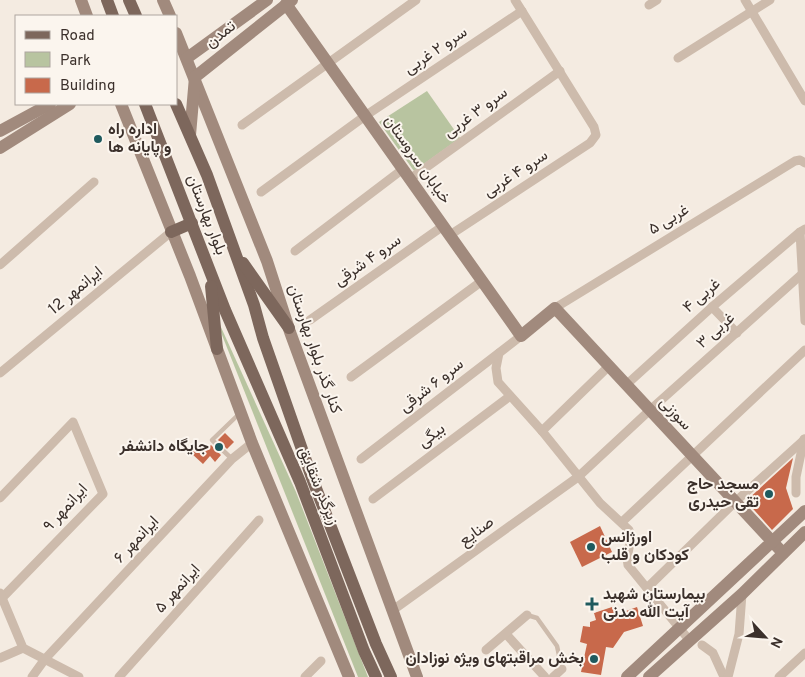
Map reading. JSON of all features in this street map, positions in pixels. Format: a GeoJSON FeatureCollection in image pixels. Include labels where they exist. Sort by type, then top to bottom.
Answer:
{"type":"FeatureCollection","features":[{"type":"Feature","properties":{"kind":"main road"},"geometry":{"type":"LineString","coordinates":[[82,0],[87,15]]}},
{"type":"Feature","properties":{"kind":"main road"},"geometry":{"type":"LineString","coordinates":[[107,0],[113,15]]}},
{"type":"Feature","properties":{"kind":"main road"},"geometry":{"type":"LineString","coordinates":[[129,0],[136,15]]}},
{"type":"Feature","properties":{"kind":"main road"},"geometry":{"type":"LineString","coordinates":[[163,0],[170,15]]}},
{"type":"Feature","properties":{"kind":"main road","name":"تمدن"},"geometry":{"type":"LineString","coordinates":[[187,58],[267,0]]}},
{"type":"Feature","properties":{"kind":"main road","name":"تمدن"},"geometry":{"type":"LineString","coordinates":[[195,77],[289,2]]}},
{"type":"Feature","properties":{"kind":"main road","name":"خیابان سروستان"},"geometry":{"type":"LineString","coordinates":[[289,2],[328,63],[521,336]]}},
{"type":"Feature","properties":{"kind":"main road","name":"کنار گذر بلوار بهارستان"},"geometry":{"type":"LineString","coordinates":[[178,38],[267,261],[289,328],[417,677]]}},
{"type":"Feature","properties":{"kind":"main road"},"geometry":{"type":"LineString","coordinates":[[214,39],[212,44],[215,52],[224,54]]}},
{"type":"Feature","properties":{"kind":"main road"},"geometry":{"type":"LineString","coordinates":[[190,135],[195,77]]}},
{"type":"Feature","properties":{"kind":"main road"},"geometry":{"type":"LineString","coordinates":[[0,131],[48,105]]}},
{"type":"Feature","properties":{"kind":"main road"},"geometry":{"type":"LineString","coordinates":[[0,148],[68,105]]}},
{"type":"Feature","properties":{"kind":"main road"},"geometry":{"type":"LineString","coordinates":[[121,105],[217,349],[240,413],[349,677]]}},
{"type":"Feature","properties":{"kind":"main road","name":"بلوار بهارستان"},"geometry":{"type":"LineString","coordinates":[[145,105],[225,310]]}},
{"type":"Feature","properties":{"kind":"main road","name":"بلوار بهارستان"},"geometry":{"type":"LineString","coordinates":[[176,105],[207,175],[254,305]]}},
{"type":"Feature","properties":{"kind":"main road"},"geometry":{"type":"LineString","coordinates":[[171,232],[192,223]]}},
{"type":"Feature","properties":{"kind":"main road"},"geometry":{"type":"LineString","coordinates":[[232,247],[289,328]]}},
{"type":"Feature","properties":{"kind":"main road"},"geometry":{"type":"LineString","coordinates":[[210,268],[217,349]]}},
{"type":"Feature","properties":{"kind":"main road","name":"زیرگذر شقایق"},"geometry":{"type":"LineString","coordinates":[[254,305],[263,338],[312,478],[376,644],[391,677]]}},
{"type":"Feature","properties":{"kind":"main road"},"geometry":{"type":"LineString","coordinates":[[521,336],[554,308]]}},
{"type":"Feature","properties":{"kind":"main road","name":"سوزنی"},"geometry":{"type":"LineString","coordinates":[[554,308],[783,553]]}},
{"type":"Feature","properties":{"kind":"main road","name":"زیرگذر شقایق"},"geometry":{"type":"LineString","coordinates":[[225,310],[300,482],[364,651],[376,677]]}},
{"type":"Feature","properties":{"kind":"main road"},"geometry":{"type":"LineString","coordinates":[[628,677],[805,511]]}},
{"type":"Feature","properties":{"kind":"main road"},"geometry":{"type":"LineString","coordinates":[[649,677],[742,594],[805,532]]}},
{"type":"Feature","properties":{"kind":"street"},"geometry":{"type":"LineString","coordinates":[[242,125],[416,0]]}},
{"type":"Feature","properties":{"kind":"street"},"geometry":{"type":"LineString","coordinates":[[515,0],[560,71]]}},
{"type":"Feature","properties":{"kind":"street"},"geometry":{"type":"LineString","coordinates":[[745,0],[805,101]]}},
{"type":"Feature","properties":{"kind":"street"},"geometry":{"type":"LineString","coordinates":[[678,58],[751,10],[770,0]]}},
{"type":"Feature","properties":{"kind":"street","name":"سرو ۲ غربی"},"geometry":{"type":"LineString","coordinates":[[261,192],[365,116],[522,11]]}},
{"type":"Feature","properties":{"kind":"street","name":"سرو ۴ غربی"},"geometry":{"type":"LineString","coordinates":[[446,231],[590,144],[596,136],[594,127],[560,71]]}},
{"type":"Feature","properties":{"kind":"street","name":"سرو ۳ غربی"},"geometry":{"type":"LineString","coordinates":[[295,252],[406,174],[560,71]]}},
{"type":"Feature","properties":{"kind":"street","name":"غربی ۵"},"geometry":{"type":"LineString","coordinates":[[554,308],[786,166],[802,161]]}},
{"type":"Feature","properties":{"kind":"street"},"geometry":{"type":"LineString","coordinates":[[0,264],[94,182]]}},
{"type":"Feature","properties":{"kind":"street"},"geometry":{"type":"LineString","coordinates":[[802,230],[805,321]]}},
{"type":"Feature","properties":{"kind":"street","name":"غربی ۴"},"geometry":{"type":"LineString","coordinates":[[626,384],[802,230]]}},
{"type":"Feature","properties":{"kind":"street","name":"سرو ۴ شرقی"},"geometry":{"type":"LineString","coordinates":[[310,320],[446,231]]}},
{"type":"Feature","properties":{"kind":"street","name":"ایرانمهر 12"},"geometry":{"type":"LineString","coordinates":[[0,373],[171,232]]}},
{"type":"Feature","properties":{"kind":"street","name":"غربی ۳"},"geometry":{"type":"LineString","coordinates":[[578,478],[650,410],[802,274]]}},
{"type":"Feature","properties":{"kind":"street"},"geometry":{"type":"LineString","coordinates":[[351,377],[482,281]]}},
{"type":"Feature","properties":{"kind":"street"},"geometry":{"type":"LineString","coordinates":[[712,307],[736,333]]}},
{"type":"Feature","properties":{"kind":"street","name":"سرو ۶ شرقی"},"geometry":{"type":"LineString","coordinates":[[361,459],[521,336]]}},
{"type":"Feature","properties":{"kind":"street"},"geometry":{"type":"LineString","coordinates":[[622,522],[805,350]]}},
{"type":"Feature","properties":{"kind":"street"},"geometry":{"type":"LineString","coordinates":[[499,353],[496,368],[498,382],[542,431],[578,478],[600,503],[622,522],[631,534],[627,558],[628,565],[690,641]]}},
{"type":"Feature","properties":{"kind":"street"},"geometry":{"type":"LineString","coordinates":[[542,431],[609,366]]}},
{"type":"Feature","properties":{"kind":"street","name":"بیگی"},"geometry":{"type":"LineString","coordinates":[[373,499],[510,396]]}},
{"type":"Feature","properties":{"kind":"street","name":"ایرانمهر ۹"},"geometry":{"type":"LineString","coordinates":[[0,498],[74,422],[103,494],[1,595]]}},
{"type":"Feature","properties":{"kind":"street"},"geometry":{"type":"LineString","coordinates":[[796,493],[796,477],[805,438]]}},
{"type":"Feature","properties":{"kind":"street"},"geometry":{"type":"LineString","coordinates":[[647,588],[735,502],[805,438]]}},
{"type":"Feature","properties":{"kind":"street","name":"ایرانمهر ۶"},"geometry":{"type":"LineString","coordinates":[[32,677],[45,660],[232,459],[252,443]]}},
{"type":"Feature","properties":{"kind":"street","name":"صنایع"},"geometry":{"type":"LineString","coordinates":[[393,610],[578,478]]}},
{"type":"Feature","properties":{"kind":"street","name":"ایرانمهر ۵"},"geometry":{"type":"LineString","coordinates":[[119,677],[259,520]]}},
{"type":"Feature","properties":{"kind":"street"},"geometry":{"type":"LineString","coordinates":[[726,677],[739,634],[742,594]]}},
{"type":"Feature","properties":{"kind":"street"},"geometry":{"type":"LineString","coordinates":[[1,595],[23,648],[79,677]]}},
{"type":"Feature","properties":{"kind":"street"},"geometry":{"type":"LineString","coordinates":[[486,650],[527,615]]}},
{"type":"Feature","properties":{"kind":"street"},"geometry":{"type":"LineString","coordinates":[[506,634],[545,677]]}},
{"type":"Feature","properties":{"kind":"street"},"geometry":{"type":"LineString","coordinates":[[702,645],[714,653],[726,677]]}},
{"type":"Feature","properties":{"kind":"street"},"geometry":{"type":"LineString","coordinates":[[2,654],[23,648]]}},
{"type":"Feature","properties":{"kind":"street"},"geometry":{"type":"LineString","coordinates":[[779,677],[805,653]]}},
{"type":"Feature","properties":{"kind":"street"},"geometry":{"type":"LineString","coordinates":[[305,677],[321,661]]}},
{"type":"Feature","properties":{"kind":"street"},"geometry":{"type":"LineString","coordinates":[[553,677],[562,669]]}},
{"type":"Feature","properties":{"kind":"lane"},"geometry":{"type":"LineString","coordinates":[[232,459],[212,440],[240,413]]}},
{"type":"Feature","properties":{"kind":"lane"},"geometry":{"type":"LineString","coordinates":[[527,615],[537,618],[556,646],[562,669]]}},
{"type":"Feature","properties":{"kind":"green space"},"geometry":{"type":"Polygon","coordinates":[[[427,91],[460,138],[414,171],[379,122],[427,91]]]}},
{"type":"Feature","properties":{"kind":"green space"},"geometry":{"type":"Polygon","coordinates":[[[218,325],[220,325],[296,492],[368,677],[358,677],[218,325]]]}},
{"type":"Feature","properties":{"kind":"building"},"geometry":{"type":"Polygon","coordinates":[[[225,433],[234,442],[227,449],[218,440],[225,433]]]}},
{"type":"Feature","properties":{"kind":"building"},"geometry":{"type":"Polygon","coordinates":[[[211,445],[221,455],[215,462],[210,456],[203,464],[191,453],[197,446],[203,452],[211,445]]]}},
{"type":"Feature","properties":{"kind":"building","name":"مسجد حاج تقی حیدری"},"geometry":{"type":"Polygon","coordinates":[[[793,458],[786,488],[793,509],[772,530],[746,501],[793,458]]]}},
{"type":"Feature","properties":{"kind":"building","name":"اورژانس کودکان و قلب"},"geometry":{"type":"Polygon","coordinates":[[[600,526],[612,552],[582,567],[570,542],[600,526]]]}},
{"type":"Feature","properties":{"kind":"building"},"geometry":{"type":"Polygon","coordinates":[[[612,607],[615,615],[637,607],[643,626],[624,632],[613,648],[606,647],[601,675],[581,672],[587,644],[580,642],[583,626],[590,627],[590,622],[596,620],[594,613],[612,607]]]}},
{"type":"Feature","properties":{"kind":"place","name":"اداره راه و پایانه ها"},"geometry":{"type":"Point","coordinates":[98,139]}},
{"type":"Feature","properties":{"kind":"place","name":"جایگاه دانشفر"},"geometry":{"type":"Point","coordinates":[219,447]}},
{"type":"Feature","properties":{"kind":"place","name":"مسجد حاج تقی حیدری"},"geometry":{"type":"Point","coordinates":[769,494]}},
{"type":"Feature","properties":{"kind":"place","name":"اورژانس کودکان و قلب"},"geometry":{"type":"Point","coordinates":[591,547]}},
{"type":"Feature","properties":{"kind":"place","name":"بیمارستان شهید آیت الله مدنی"},"geometry":{"type":"Point","coordinates":[592,604]}},
{"type":"Feature","properties":{"kind":"place","name":"بخش مراقبتهای ویژه نوزادان"},"geometry":{"type":"Point","coordinates":[594,659]}}]}
